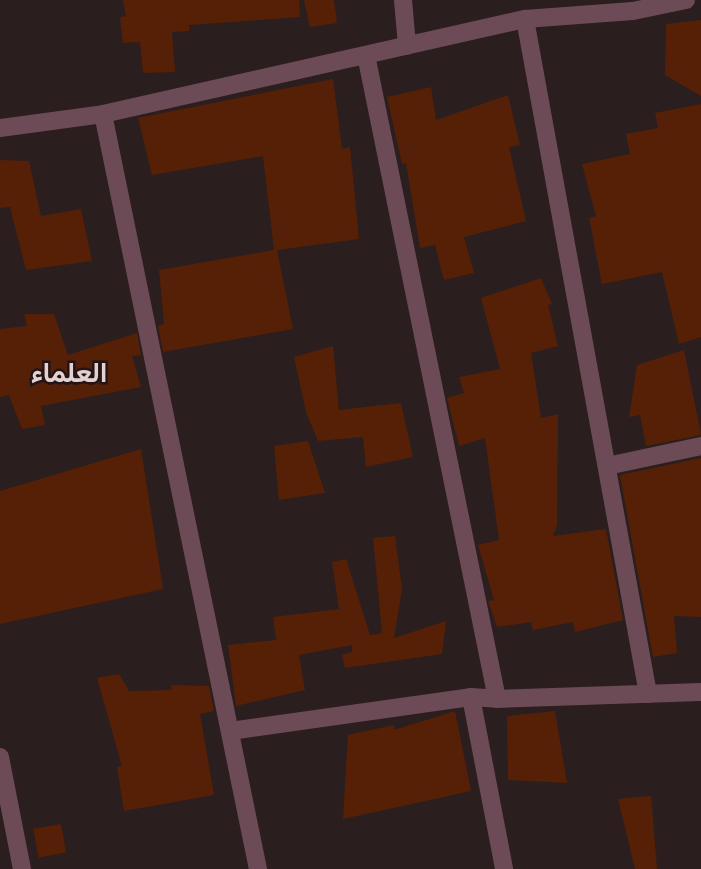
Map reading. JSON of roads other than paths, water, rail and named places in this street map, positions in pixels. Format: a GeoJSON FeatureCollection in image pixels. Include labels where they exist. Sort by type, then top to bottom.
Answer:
{"type":"FeatureCollection","features":[{"type":"Feature","properties":{"kind":"street"},"geometry":{"type":"LineString","coordinates":[[403,0],[407,46]]}},
{"type":"Feature","properties":{"kind":"street"},"geometry":{"type":"LineString","coordinates":[[0,128],[103,114],[525,19],[686,0]]}},
{"type":"Feature","properties":{"kind":"street"},"geometry":{"type":"LineString","coordinates":[[525,19],[648,694]]}},
{"type":"Feature","properties":{"kind":"street"},"geometry":{"type":"LineString","coordinates":[[366,55],[497,699]]}},
{"type":"Feature","properties":{"kind":"street"},"geometry":{"type":"LineString","coordinates":[[103,114],[258,869]]}},
{"type":"Feature","properties":{"kind":"street"},"geometry":{"type":"LineString","coordinates":[[607,466],[701,446]]}},
{"type":"Feature","properties":{"kind":"street"},"geometry":{"type":"LineString","coordinates":[[230,730],[471,697],[497,699],[701,692]]}},
{"type":"Feature","properties":{"kind":"street"},"geometry":{"type":"LineString","coordinates":[[471,697],[504,869]]}},
{"type":"Feature","properties":{"kind":"street"},"geometry":{"type":"LineString","coordinates":[[0,756],[22,869]]}},
{"type":"Feature","properties":{"kind":"district","name":"العلماء"},"geometry":{"type":"Point","coordinates":[69,372]}}]}
